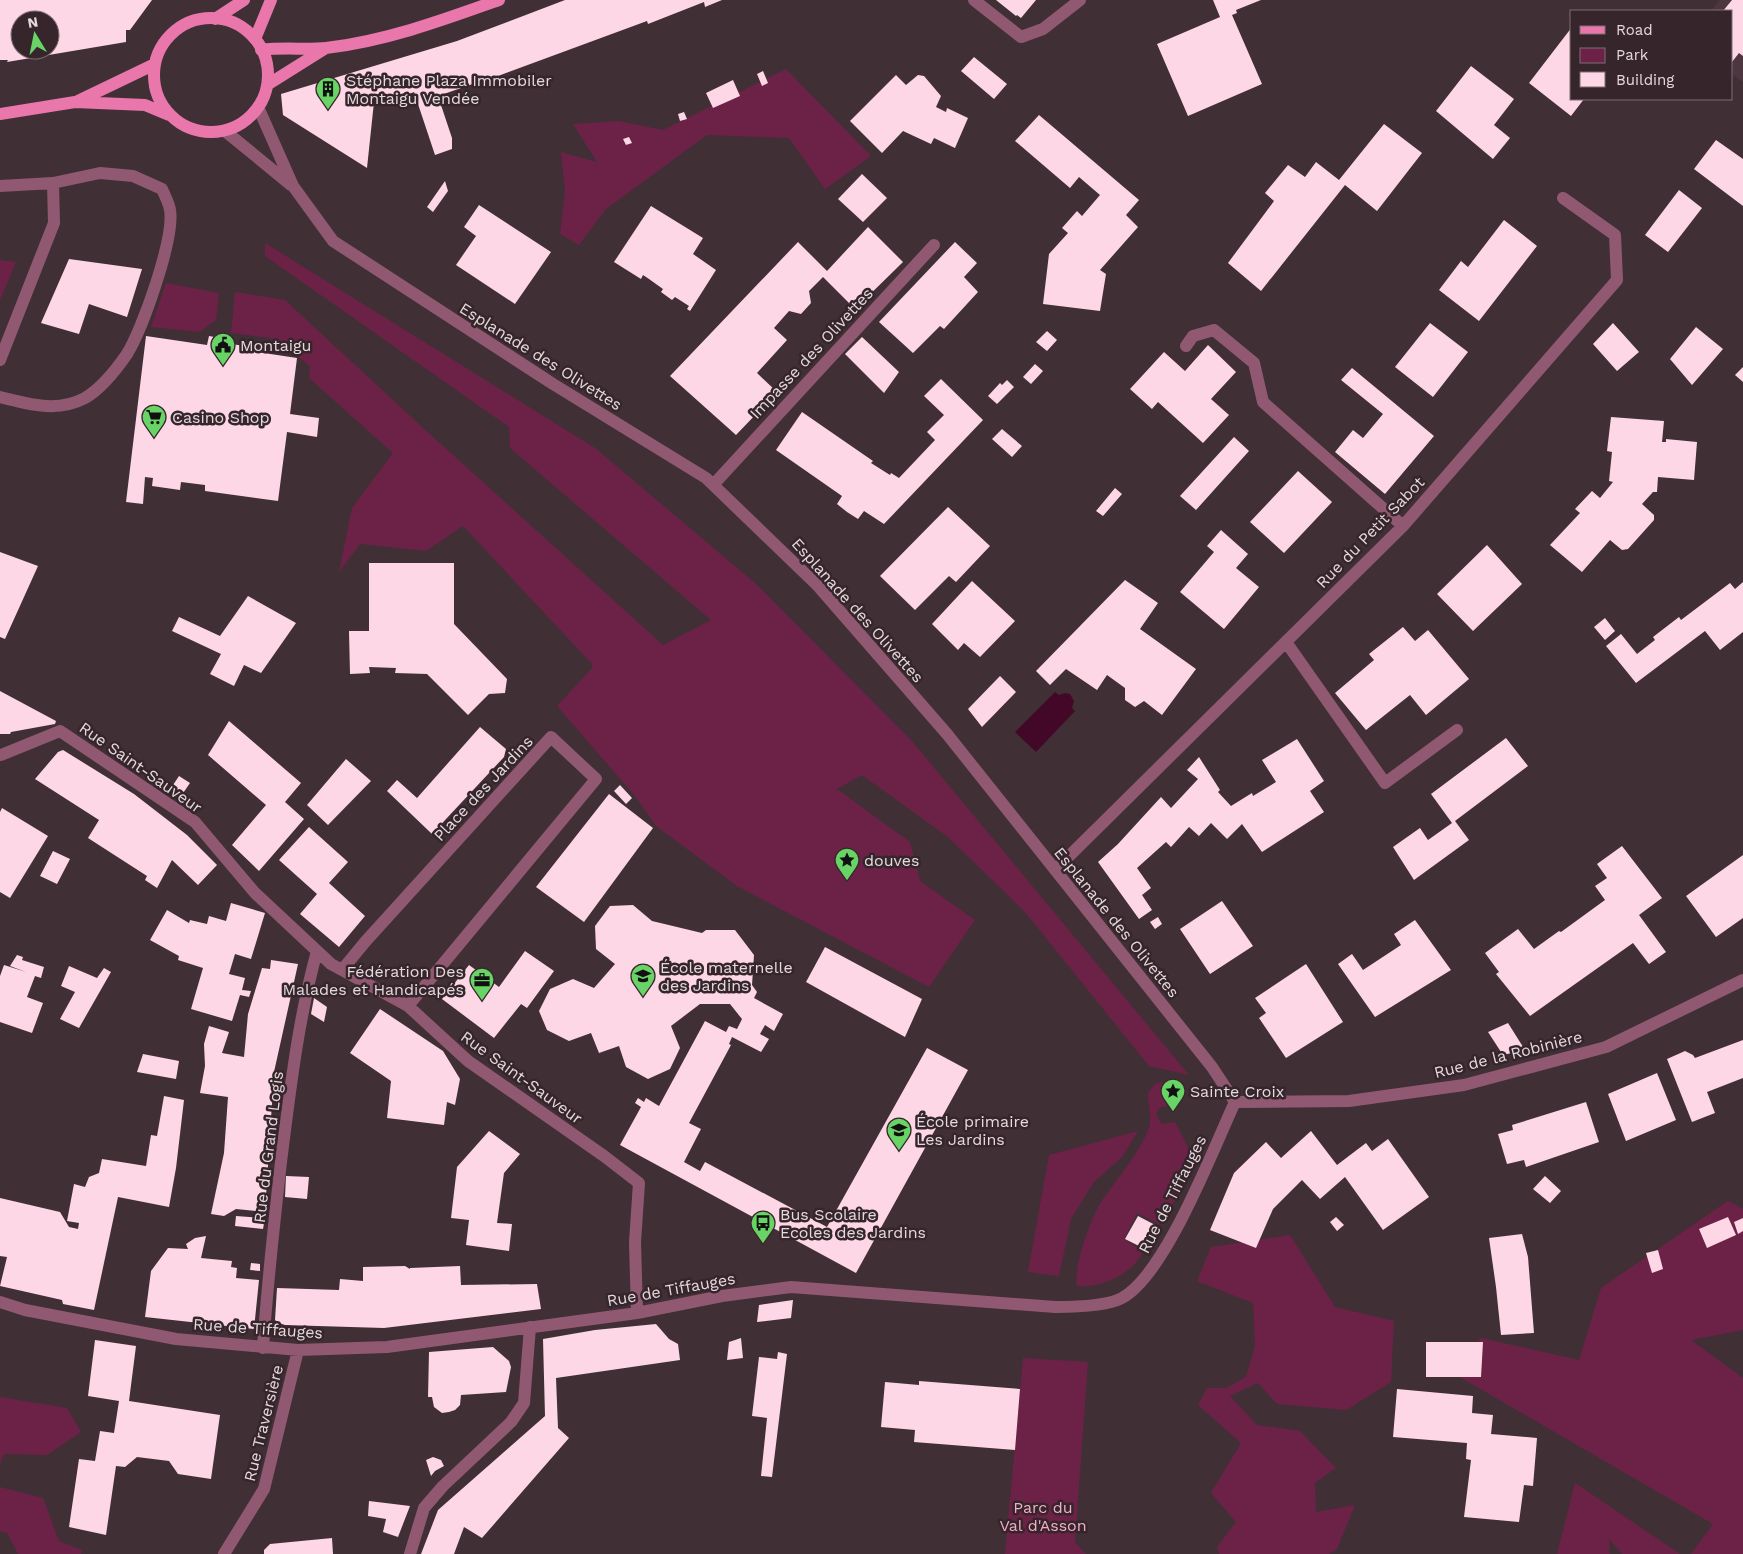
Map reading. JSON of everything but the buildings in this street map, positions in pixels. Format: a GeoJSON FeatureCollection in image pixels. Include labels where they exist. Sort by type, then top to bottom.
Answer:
{"type":"FeatureCollection","features":[{"type":"Feature","properties":{"kind":"main road"},"geometry":{"type":"LineString","coordinates":[[214,18],[244,0]]}},
{"type":"Feature","properties":{"kind":"main road"},"geometry":{"type":"LineString","coordinates":[[258,44],[271,0]]}},
{"type":"Feature","properties":{"kind":"main road"},"geometry":{"type":"LineString","coordinates":[[258,44],[279,47],[326,48],[420,28],[499,0]]}},
{"type":"Feature","properties":{"kind":"main road"},"geometry":{"type":"LineString","coordinates":[[0,114],[75,102],[145,105],[169,115],[181,124],[194,130],[210,133],[225,131],[238,126],[258,107],[267,85],[267,67],[258,44],[243,28],[214,18],[198,20],[183,25],[170,35],[160,48],[155,64],[153,82],[159,100],[169,115]]}},
{"type":"Feature","properties":{"kind":"main road"},"geometry":{"type":"LineString","coordinates":[[267,85],[326,48]]}},
{"type":"Feature","properties":{"kind":"main road"},"geometry":{"type":"LineString","coordinates":[[75,102],[155,64]]}},
{"type":"Feature","properties":{"kind":"street"},"geometry":{"type":"LineString","coordinates":[[974,0],[1021,37],[1043,29],[1080,0]]}},
{"type":"Feature","properties":{"kind":"street","name":"Esplanade des Olivettes"},"geometry":{"type":"LineString","coordinates":[[258,107],[293,186],[333,241],[553,384],[714,484],[818,586],[947,734],[1212,1067],[1236,1102]]}},
{"type":"Feature","properties":{"kind":"street","name":"Esplanade des Olivettes"},"geometry":{"type":"LineString","coordinates":[[225,131],[293,186]]}},
{"type":"Feature","properties":{"kind":"street"},"geometry":{"type":"LineString","coordinates":[[0,186],[53,183],[100,173],[134,176],[162,189],[170,211],[166,251],[142,322],[127,354],[108,380],[85,398],[63,405],[40,407],[0,397]]}},
{"type":"Feature","properties":{"kind":"street"},"geometry":{"type":"LineString","coordinates":[[0,360],[54,223],[53,183]]}},
{"type":"Feature","properties":{"kind":"street","name":"Rue du Petit Sabot"},"geometry":{"type":"LineString","coordinates":[[1055,870],[1403,526],[1617,280],[1615,235],[1563,198]]}},
{"type":"Feature","properties":{"kind":"street","name":"Impasse des Olivettes"},"geometry":{"type":"LineString","coordinates":[[714,484],[934,245]]}},
{"type":"Feature","properties":{"kind":"street"},"geometry":{"type":"LineString","coordinates":[[1186,346],[1194,336],[1214,330],[1254,363],[1263,402],[1403,526]]}},
{"type":"Feature","properties":{"kind":"street"},"geometry":{"type":"LineString","coordinates":[[1286,642],[1385,783],[1457,730]]}},
{"type":"Feature","properties":{"kind":"street","name":"Rue Saint-Sauveur"},"geometry":{"type":"LineString","coordinates":[[0,756],[60,731],[195,822],[255,893],[317,951],[342,970],[408,1006],[468,1061],[604,1156],[639,1183],[635,1242],[637,1313]]}},
{"type":"Feature","properties":{"kind":"street","name":"Place des Jardins"},"geometry":{"type":"LineString","coordinates":[[342,970],[372,934],[551,737],[596,779],[408,1006]]}},
{"type":"Feature","properties":{"kind":"street","name":"Rue du Grand Logis"},"geometry":{"type":"LineString","coordinates":[[263,1348],[289,1098],[307,987],[317,951]]}},
{"type":"Feature","properties":{"kind":"street","name":"Rue de la Robinière"},"geometry":{"type":"LineString","coordinates":[[1236,1102],[1349,1101],[1464,1085],[1606,1047],[1743,980]]}},
{"type":"Feature","properties":{"kind":"street","name":"Rue de Tiffauges"},"geometry":{"type":"LineString","coordinates":[[0,1302],[25,1310],[176,1339],[298,1350],[387,1347],[637,1313],[722,1296],[791,1287],[1055,1307],[1084,1306],[1122,1298],[1146,1277],[1169,1244],[1236,1102]]}},
{"type":"Feature","properties":{"kind":"street"},"geometry":{"type":"LineString","coordinates":[[410,1554],[424,1508],[443,1486],[511,1422],[524,1403],[530,1327]]}},
{"type":"Feature","properties":{"kind":"street","name":"Rue Traversière"},"geometry":{"type":"LineString","coordinates":[[224,1554],[264,1489],[298,1350]]}},
{"type":"Feature","properties":{"kind":"shaded area"},"geometry":{"type":"Polygon","coordinates":[[[1720,0],[1743,0],[1743,82],[1733,75],[1733,10],[1712,10],[1720,0]]]}},
{"type":"Feature","properties":{"kind":"shaded area"},"geometry":{"type":"Polygon","coordinates":[[[1055,692],[1059,695],[1070,694],[1074,701],[1072,708],[1075,711],[1036,752],[1015,732],[1055,692]]]}},
{"type":"Feature","properties":{"kind":"green space"},"geometry":{"type":"Polygon","coordinates":[[[786,69],[871,156],[825,189],[789,138],[707,135],[606,209],[579,245],[560,234],[565,192],[561,152],[597,162],[573,124],[619,121],[663,130],[786,69]]]}},
{"type":"Feature","properties":{"kind":"green space"},"geometry":{"type":"Polygon","coordinates":[[[265,243],[595,448],[755,583],[912,741],[1189,1075],[1149,1066],[1025,912],[948,837],[862,775],[837,789],[910,842],[920,881],[975,920],[929,987],[737,886],[656,826],[635,796],[557,706],[592,668],[592,664],[463,526],[426,551],[360,544],[339,572],[352,508],[393,453],[309,378],[310,366],[276,339],[231,333],[235,292],[285,300],[663,645],[711,620],[510,448],[509,427],[265,256],[265,243]]]}},
{"type":"Feature","properties":{"kind":"green space"},"geometry":{"type":"Polygon","coordinates":[[[0,260],[16,262],[0,300],[0,260]]]}},
{"type":"Feature","properties":{"kind":"green space"},"geometry":{"type":"Polygon","coordinates":[[[166,283],[219,293],[216,320],[199,332],[151,327],[166,283]]]}},
{"type":"Feature","properties":{"kind":"green space"},"geometry":{"type":"Polygon","coordinates":[[[1169,1080],[1175,1091],[1173,1105],[1160,1107],[1156,1114],[1162,1124],[1175,1122],[1194,1159],[1166,1218],[1159,1224],[1137,1213],[1124,1239],[1143,1252],[1138,1260],[1123,1273],[1106,1282],[1096,1285],[1077,1286],[1076,1277],[1080,1254],[1093,1217],[1103,1199],[1134,1156],[1149,1128],[1148,1093],[1155,1084],[1169,1080]]]}},
{"type":"Feature","properties":{"kind":"green space"},"geometry":{"type":"Polygon","coordinates":[[[1138,1131],[1122,1157],[1094,1182],[1071,1219],[1059,1276],[1028,1272],[1049,1155],[1138,1131]]]}},
{"type":"Feature","properties":{"kind":"green space"},"geometry":{"type":"Polygon","coordinates":[[[1728,1201],[1743,1209],[1743,1330],[1691,1340],[1743,1378],[1743,1554],[1691,1554],[1713,1524],[1453,1373],[1481,1338],[1579,1360],[1601,1288],[1728,1201]]]}},
{"type":"Feature","properties":{"kind":"green space"},"geometry":{"type":"Polygon","coordinates":[[[1290,1235],[1335,1307],[1394,1321],[1391,1382],[1346,1410],[1277,1404],[1258,1383],[1230,1396],[1257,1425],[1300,1431],[1336,1468],[1315,1483],[1316,1512],[1355,1505],[1337,1549],[1329,1554],[1219,1554],[1217,1547],[1236,1522],[1211,1493],[1241,1443],[1198,1405],[1207,1388],[1226,1388],[1246,1377],[1255,1346],[1253,1303],[1197,1281],[1211,1247],[1290,1235]]]}},
{"type":"Feature","properties":{"kind":"green space","name":"Parc du Val d'Asson"},"geometry":{"type":"Polygon","coordinates":[[[1023,1358],[1088,1362],[1075,1542],[1086,1554],[1005,1554],[1023,1358]]]}},
{"type":"Feature","properties":{"kind":"green space"},"geometry":{"type":"Polygon","coordinates":[[[0,1397],[67,1408],[81,1432],[47,1455],[4,1454],[0,1464],[0,1397]]]}},
{"type":"Feature","properties":{"kind":"green space"},"geometry":{"type":"Polygon","coordinates":[[[1575,1483],[1680,1554],[1622,1554],[1609,1539],[1610,1554],[1557,1554],[1575,1483]]]}},
{"type":"Feature","properties":{"kind":"green space"},"geometry":{"type":"Polygon","coordinates":[[[0,1487],[43,1498],[59,1541],[82,1550],[81,1554],[18,1554],[7,1533],[0,1531],[0,1487]]]}},
{"type":"Feature","properties":{"kind":"place","name":"Stéphane Plaza Immobiler Montaigu Vendée"},"geometry":{"type":"Point","coordinates":[328,110]}},
{"type":"Feature","properties":{"kind":"place","name":"Montaigu"},"geometry":{"type":"Point","coordinates":[223,366]}},
{"type":"Feature","properties":{"kind":"place","name":"Casino Shop"},"geometry":{"type":"Point","coordinates":[154,438]}},
{"type":"Feature","properties":{"kind":"place","name":"douves"},"geometry":{"type":"Point","coordinates":[847,881]}},
{"type":"Feature","properties":{"kind":"place","name":"École maternelle des Jardins"},"geometry":{"type":"Point","coordinates":[643,997]}},
{"type":"Feature","properties":{"kind":"place","name":"Fédération Des Malades et Handicapés"},"geometry":{"type":"Point","coordinates":[482,1001]}},
{"type":"Feature","properties":{"kind":"place","name":"Sainte Croix"},"geometry":{"type":"Point","coordinates":[1173,1112]}},
{"type":"Feature","properties":{"kind":"place","name":"École primaire Les Jardins"},"geometry":{"type":"Point","coordinates":[899,1151]}},
{"type":"Feature","properties":{"kind":"place","name":"Bus Scolaire Ecoles des Jardins"},"geometry":{"type":"Point","coordinates":[763,1244]}}]}
